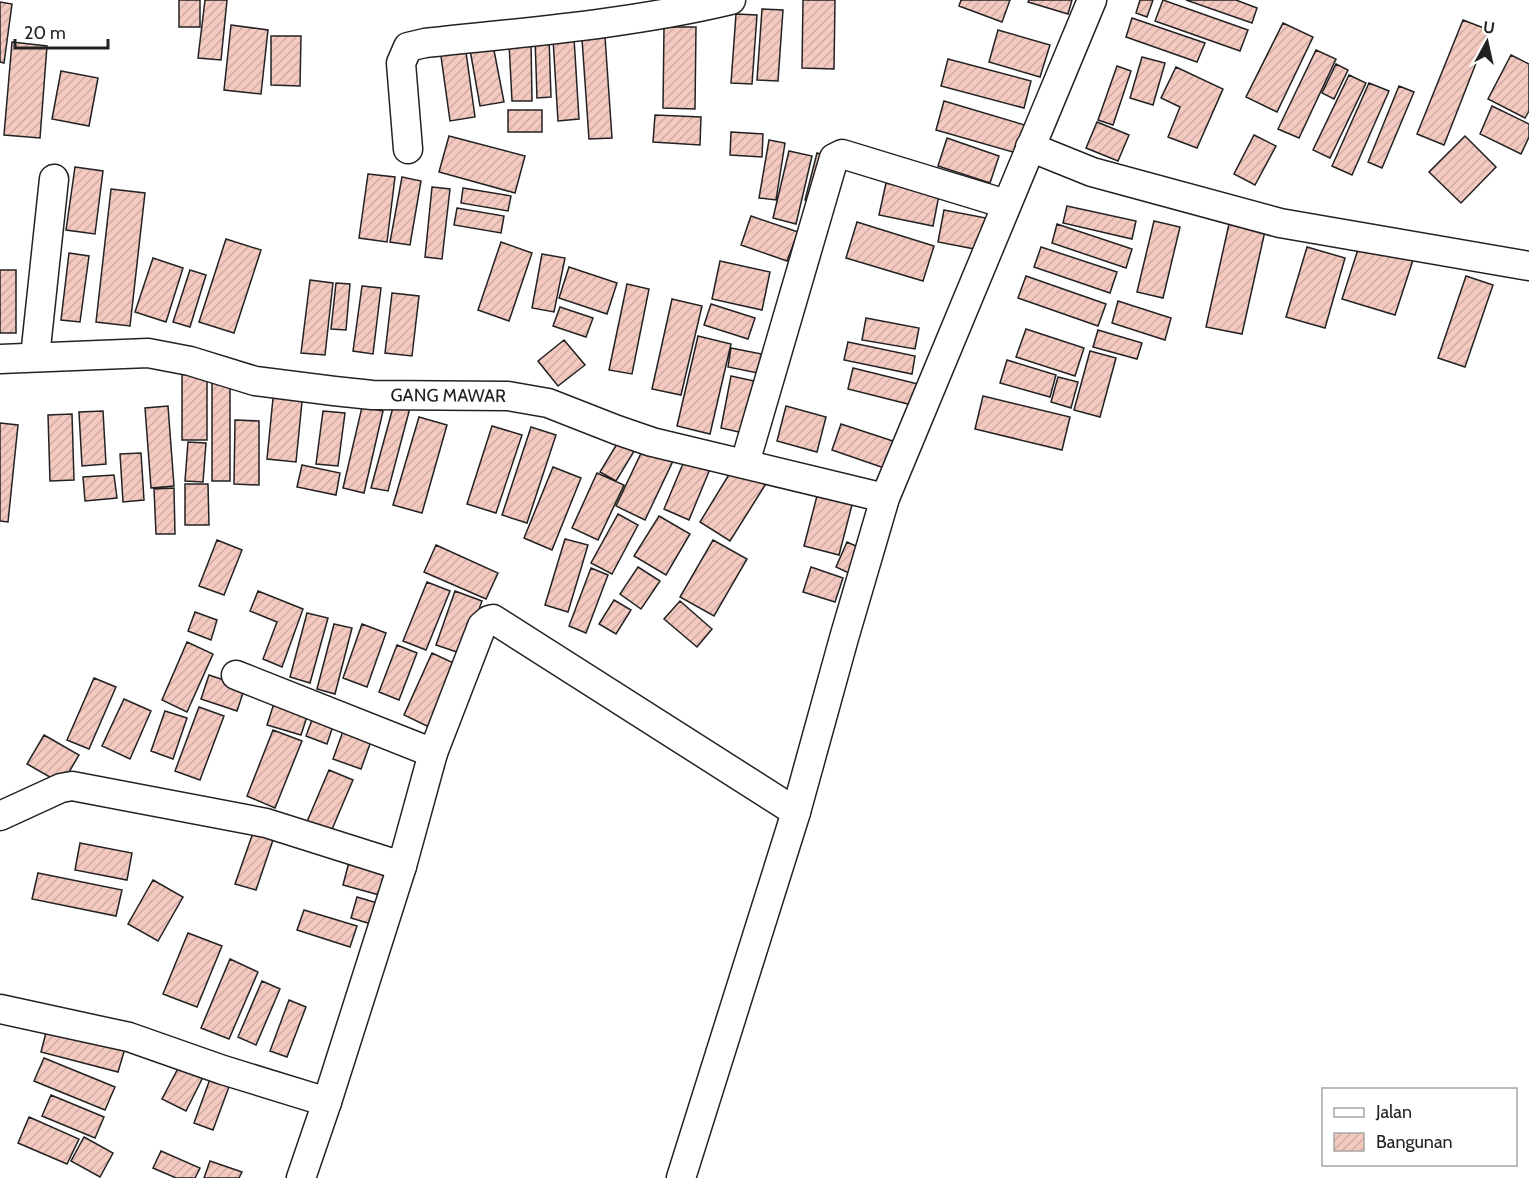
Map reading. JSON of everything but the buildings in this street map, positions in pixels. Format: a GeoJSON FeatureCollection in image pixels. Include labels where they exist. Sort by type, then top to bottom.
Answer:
{"type":"FeatureCollection","features":[{"type":"Feature","properties":{"kind":"street"},"geometry":{"type":"LineString","coordinates":[[408,149],[401,63],[408,47],[425,43],[582,26],[690,10],[731,0]]}},
{"type":"Feature","properties":{"kind":"street"},"geometry":{"type":"LineString","coordinates":[[681,1178],[796,812],[885,498],[1092,0]]}},
{"type":"Feature","properties":{"kind":"street"},"geometry":{"type":"LineString","coordinates":[[1030,147],[1092,172],[1280,223],[1529,267]]}},
{"type":"Feature","properties":{"kind":"street"},"geometry":{"type":"LineString","coordinates":[[745,463],[837,155],[842,154],[1006,204]]}},
{"type":"Feature","properties":{"kind":"street"},"geometry":{"type":"LineString","coordinates":[[35,357],[54,179]]}},
{"type":"Feature","properties":{"kind":"street","name":"GANG MAWAR"},"geometry":{"type":"LineString","coordinates":[[0,359],[148,353],[190,361],[255,381],[334,391],[372,395],[508,396],[548,403],[652,442],[885,498]]}},
{"type":"Feature","properties":{"kind":"street"},"geometry":{"type":"LineString","coordinates":[[301,1178],[402,866],[434,753],[482,626],[489,620],[493,619],[796,812]]}},
{"type":"Feature","properties":{"kind":"street"},"geometry":{"type":"LineString","coordinates":[[236,675],[434,753]]}},
{"type":"Feature","properties":{"kind":"street"},"geometry":{"type":"LineString","coordinates":[[0,816],[61,788],[72,786],[266,824],[402,866]]}},
{"type":"Feature","properties":{"kind":"street"},"geometry":{"type":"LineString","coordinates":[[0,1009],[129,1037],[327,1102]]}}]}
